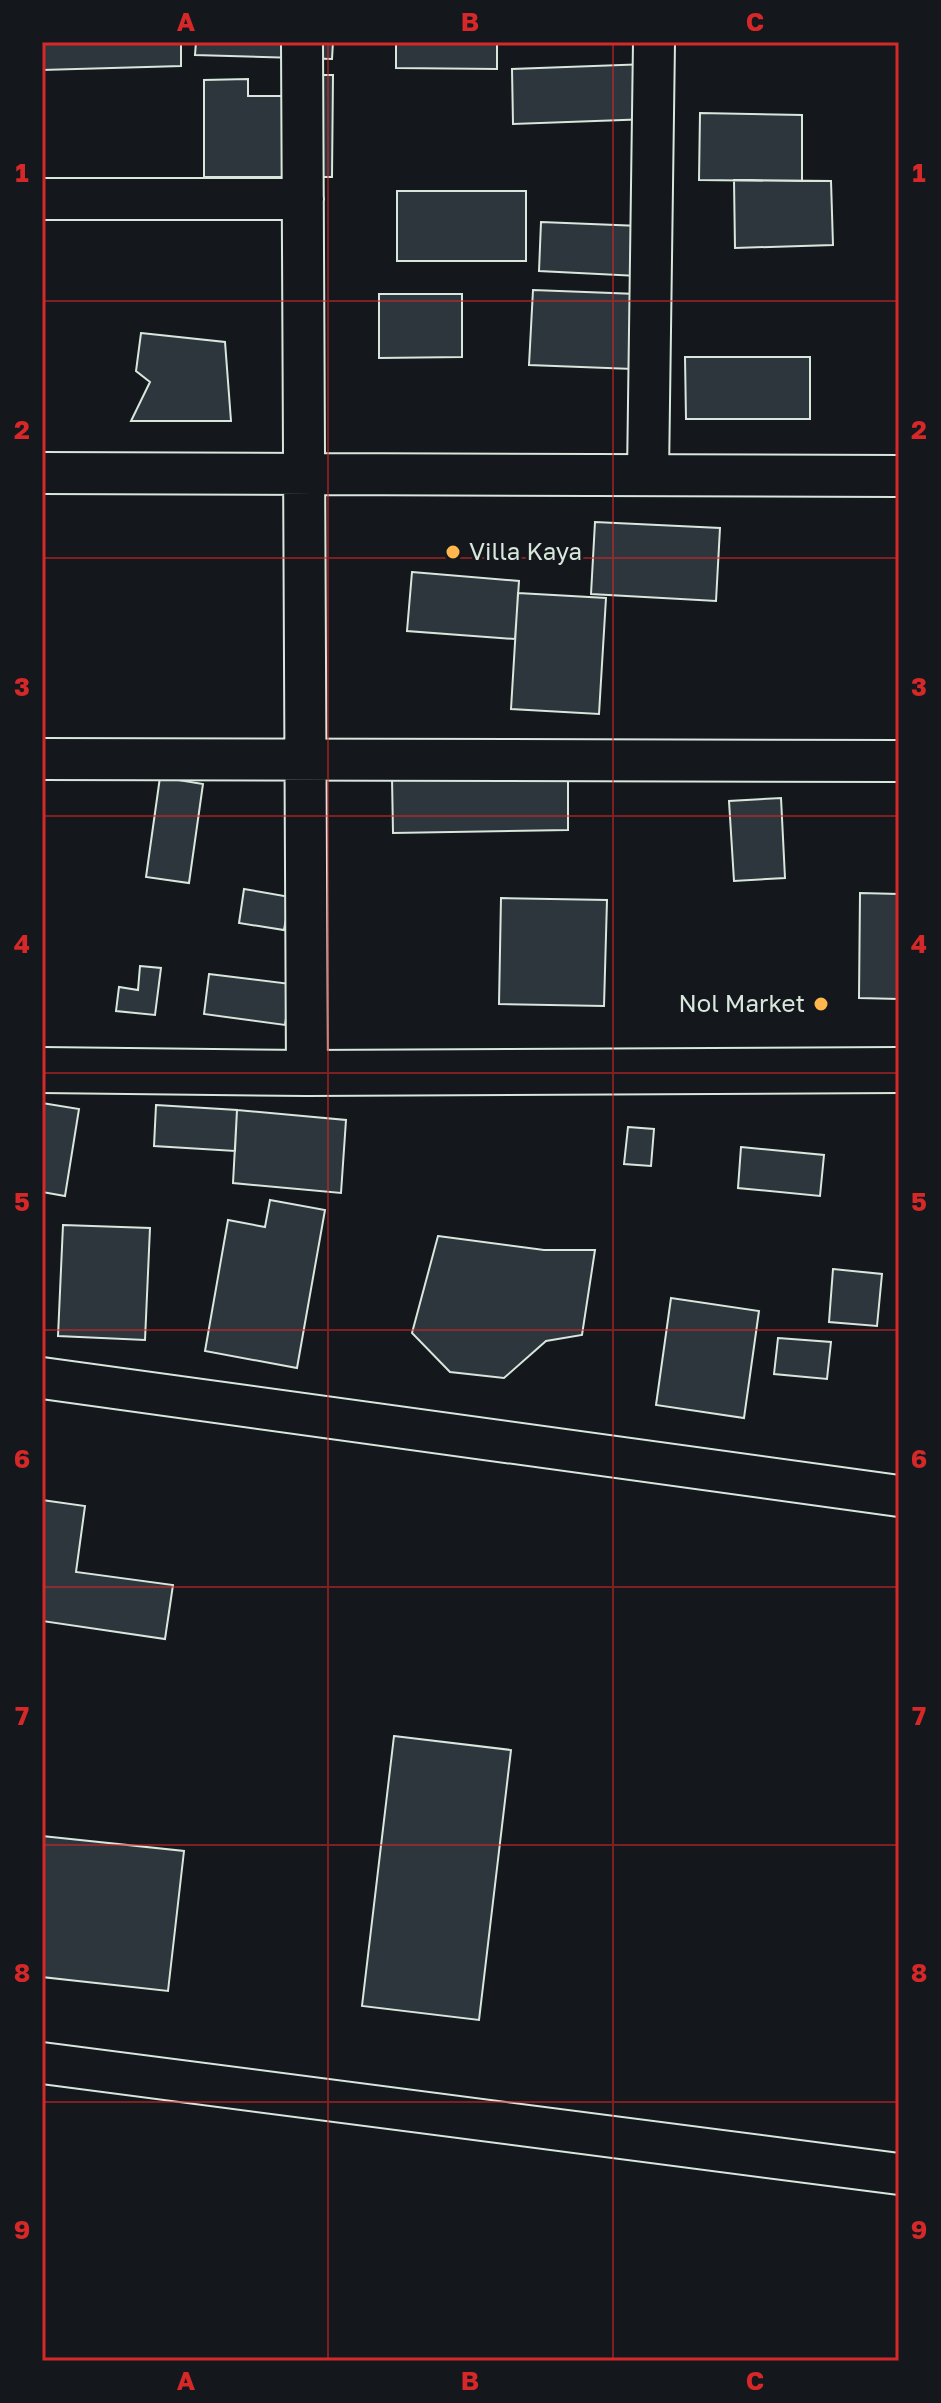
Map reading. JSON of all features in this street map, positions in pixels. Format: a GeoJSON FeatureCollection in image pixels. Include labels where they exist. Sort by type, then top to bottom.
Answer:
{"type":"FeatureCollection","features":[{"type":"Feature","properties":{"kind":"main road"},"geometry":{"type":"LineString","coordinates":[[42,1070],[307,1073],[899,1070]]}},
{"type":"Feature","properties":{"kind":"street"},"geometry":{"type":"LineString","coordinates":[[302,42],[307,1073]]}},
{"type":"Feature","properties":{"kind":"street"},"geometry":{"type":"LineString","coordinates":[[648,475],[654,42]]}},
{"type":"Feature","properties":{"kind":"street"},"geometry":{"type":"LineString","coordinates":[[42,199],[303,199]]}},
{"type":"Feature","properties":{"kind":"street"},"geometry":{"type":"LineString","coordinates":[[42,473],[899,476]]}},
{"type":"Feature","properties":{"kind":"street"},"geometry":{"type":"LineString","coordinates":[[42,759],[899,761]]}},
{"type":"Feature","properties":{"kind":"street"},"geometry":{"type":"LineString","coordinates":[[42,1378],[899,1496]]}},
{"type":"Feature","properties":{"kind":"street"},"geometry":{"type":"LineString","coordinates":[[42,2063],[899,2174]]}},
{"type":"Feature","properties":{"kind":"building"},"geometry":{"type":"Polygon","coordinates":[[[42,42],[181,42],[181,66],[42,70],[42,42]]]}},
{"type":"Feature","properties":{"kind":"building"},"geometry":{"type":"Polygon","coordinates":[[[196,42],[333,42],[332,59],[195,55],[196,42]]]}},
{"type":"Feature","properties":{"kind":"building"},"geometry":{"type":"Polygon","coordinates":[[[396,42],[497,42],[497,69],[396,68],[396,42]]]}},
{"type":"Feature","properties":{"kind":"building"},"geometry":{"type":"Polygon","coordinates":[[[648,64],[650,119],[513,124],[512,69],[648,64]]]}},
{"type":"Feature","properties":{"kind":"building"},"geometry":{"type":"Polygon","coordinates":[[[297,75],[333,75],[332,177],[204,177],[204,80],[248,79],[248,96],[297,96],[297,75]]]}},
{"type":"Feature","properties":{"kind":"building"},"geometry":{"type":"Polygon","coordinates":[[[700,113],[802,115],[802,181],[699,180],[700,113]]]}},
{"type":"Feature","properties":{"kind":"building"},"geometry":{"type":"Polygon","coordinates":[[[734,180],[831,181],[833,245],[735,248],[734,180]]]}},
{"type":"Feature","properties":{"kind":"building"},"geometry":{"type":"Polygon","coordinates":[[[397,191],[526,191],[526,261],[397,261],[397,191]]]}},
{"type":"Feature","properties":{"kind":"building"},"geometry":{"type":"Polygon","coordinates":[[[541,222],[640,226],[638,276],[539,271],[541,222]]]}},
{"type":"Feature","properties":{"kind":"building"},"geometry":{"type":"Polygon","coordinates":[[[533,290],[637,294],[633,369],[529,365],[533,290]]]}},
{"type":"Feature","properties":{"kind":"building"},"geometry":{"type":"Polygon","coordinates":[[[379,294],[462,294],[462,357],[379,358],[379,294]]]}},
{"type":"Feature","properties":{"kind":"building"},"geometry":{"type":"Polygon","coordinates":[[[141,333],[225,342],[231,421],[131,421],[150,382],[136,371],[141,333]]]}},
{"type":"Feature","properties":{"kind":"building"},"geometry":{"type":"Polygon","coordinates":[[[685,357],[810,357],[810,419],[686,419],[685,357]]]}},
{"type":"Feature","properties":{"kind":"building"},"geometry":{"type":"Polygon","coordinates":[[[595,522],[720,528],[716,601],[591,594],[595,522]]]}},
{"type":"Feature","properties":{"kind":"building"},"geometry":{"type":"Polygon","coordinates":[[[412,572],[519,581],[515,639],[407,631],[412,572]]]}},
{"type":"Feature","properties":{"kind":"building"},"geometry":{"type":"Polygon","coordinates":[[[518,593],[606,598],[599,714],[511,709],[518,593]]]}},
{"type":"Feature","properties":{"kind":"building"},"geometry":{"type":"Polygon","coordinates":[[[568,775],[568,830],[393,833],[392,778],[568,775]]]}},
{"type":"Feature","properties":{"kind":"building"},"geometry":{"type":"Polygon","coordinates":[[[160,777],[203,784],[189,883],[146,877],[160,777]]]}},
{"type":"Feature","properties":{"kind":"building"},"geometry":{"type":"Polygon","coordinates":[[[781,798],[785,878],[734,881],[729,801],[781,798]]]}},
{"type":"Feature","properties":{"kind":"building"},"geometry":{"type":"Polygon","coordinates":[[[244,889],[290,897],[284,930],[239,923],[244,889]]]}},
{"type":"Feature","properties":{"kind":"building"},"geometry":{"type":"Polygon","coordinates":[[[860,893],[899,894],[899,999],[859,998],[860,893]]]}},
{"type":"Feature","properties":{"kind":"building"},"geometry":{"type":"Polygon","coordinates":[[[501,898],[607,900],[604,1006],[499,1004],[501,898]]]}},
{"type":"Feature","properties":{"kind":"building"},"geometry":{"type":"Polygon","coordinates":[[[140,966],[161,968],[155,1015],[116,1011],[119,987],[138,990],[140,966]]]}},
{"type":"Feature","properties":{"kind":"building"},"geometry":{"type":"Polygon","coordinates":[[[209,974],[291,984],[285,1025],[204,1014],[209,974]]]}},
{"type":"Feature","properties":{"kind":"building"},"geometry":{"type":"Polygon","coordinates":[[[42,1103],[79,1109],[65,1196],[42,1192],[42,1103]]]}},
{"type":"Feature","properties":{"kind":"building"},"geometry":{"type":"Polygon","coordinates":[[[156,1105],[237,1110],[235,1151],[154,1146],[156,1105]]]}},
{"type":"Feature","properties":{"kind":"building"},"geometry":{"type":"Polygon","coordinates":[[[237,1110],[346,1120],[341,1193],[233,1183],[237,1110]]]}},
{"type":"Feature","properties":{"kind":"building"},"geometry":{"type":"Polygon","coordinates":[[[628,1127],[654,1129],[651,1166],[624,1164],[628,1127]]]}},
{"type":"Feature","properties":{"kind":"building"},"geometry":{"type":"Polygon","coordinates":[[[741,1147],[824,1155],[820,1196],[738,1188],[741,1147]]]}},
{"type":"Feature","properties":{"kind":"building"},"geometry":{"type":"Polygon","coordinates":[[[270,1200],[325,1210],[297,1368],[205,1351],[228,1220],[265,1227],[270,1200]]]}},
{"type":"Feature","properties":{"kind":"building"},"geometry":{"type":"Polygon","coordinates":[[[63,1225],[150,1228],[145,1340],[58,1336],[63,1225]]]}},
{"type":"Feature","properties":{"kind":"building"},"geometry":{"type":"Polygon","coordinates":[[[438,1236],[544,1250],[595,1250],[582,1335],[546,1341],[504,1378],[450,1372],[412,1333],[438,1236]]]}},
{"type":"Feature","properties":{"kind":"building"},"geometry":{"type":"Polygon","coordinates":[[[833,1269],[882,1274],[877,1326],[829,1322],[833,1269]]]}},
{"type":"Feature","properties":{"kind":"building"},"geometry":{"type":"Polygon","coordinates":[[[671,1298],[759,1311],[744,1418],[656,1405],[671,1298]]]}},
{"type":"Feature","properties":{"kind":"building"},"geometry":{"type":"Polygon","coordinates":[[[778,1338],[831,1342],[827,1379],[774,1374],[778,1338]]]}},
{"type":"Feature","properties":{"kind":"building"},"geometry":{"type":"Polygon","coordinates":[[[42,1500],[85,1506],[76,1572],[173,1585],[165,1639],[42,1621],[42,1500]]]}},
{"type":"Feature","properties":{"kind":"building"},"geometry":{"type":"Polygon","coordinates":[[[394,1736],[511,1750],[479,2020],[362,2006],[394,1736]]]}},
{"type":"Feature","properties":{"kind":"building"},"geometry":{"type":"Polygon","coordinates":[[[42,1836],[184,1851],[168,1991],[42,1977],[42,1836]]]}},
{"type":"Feature","properties":{"kind":"place","name":"Villa Kaya"},"geometry":{"type":"Point","coordinates":[453,552]}},
{"type":"Feature","properties":{"kind":"place","name":"Nol Market"},"geometry":{"type":"Point","coordinates":[821,1004]}}]}
